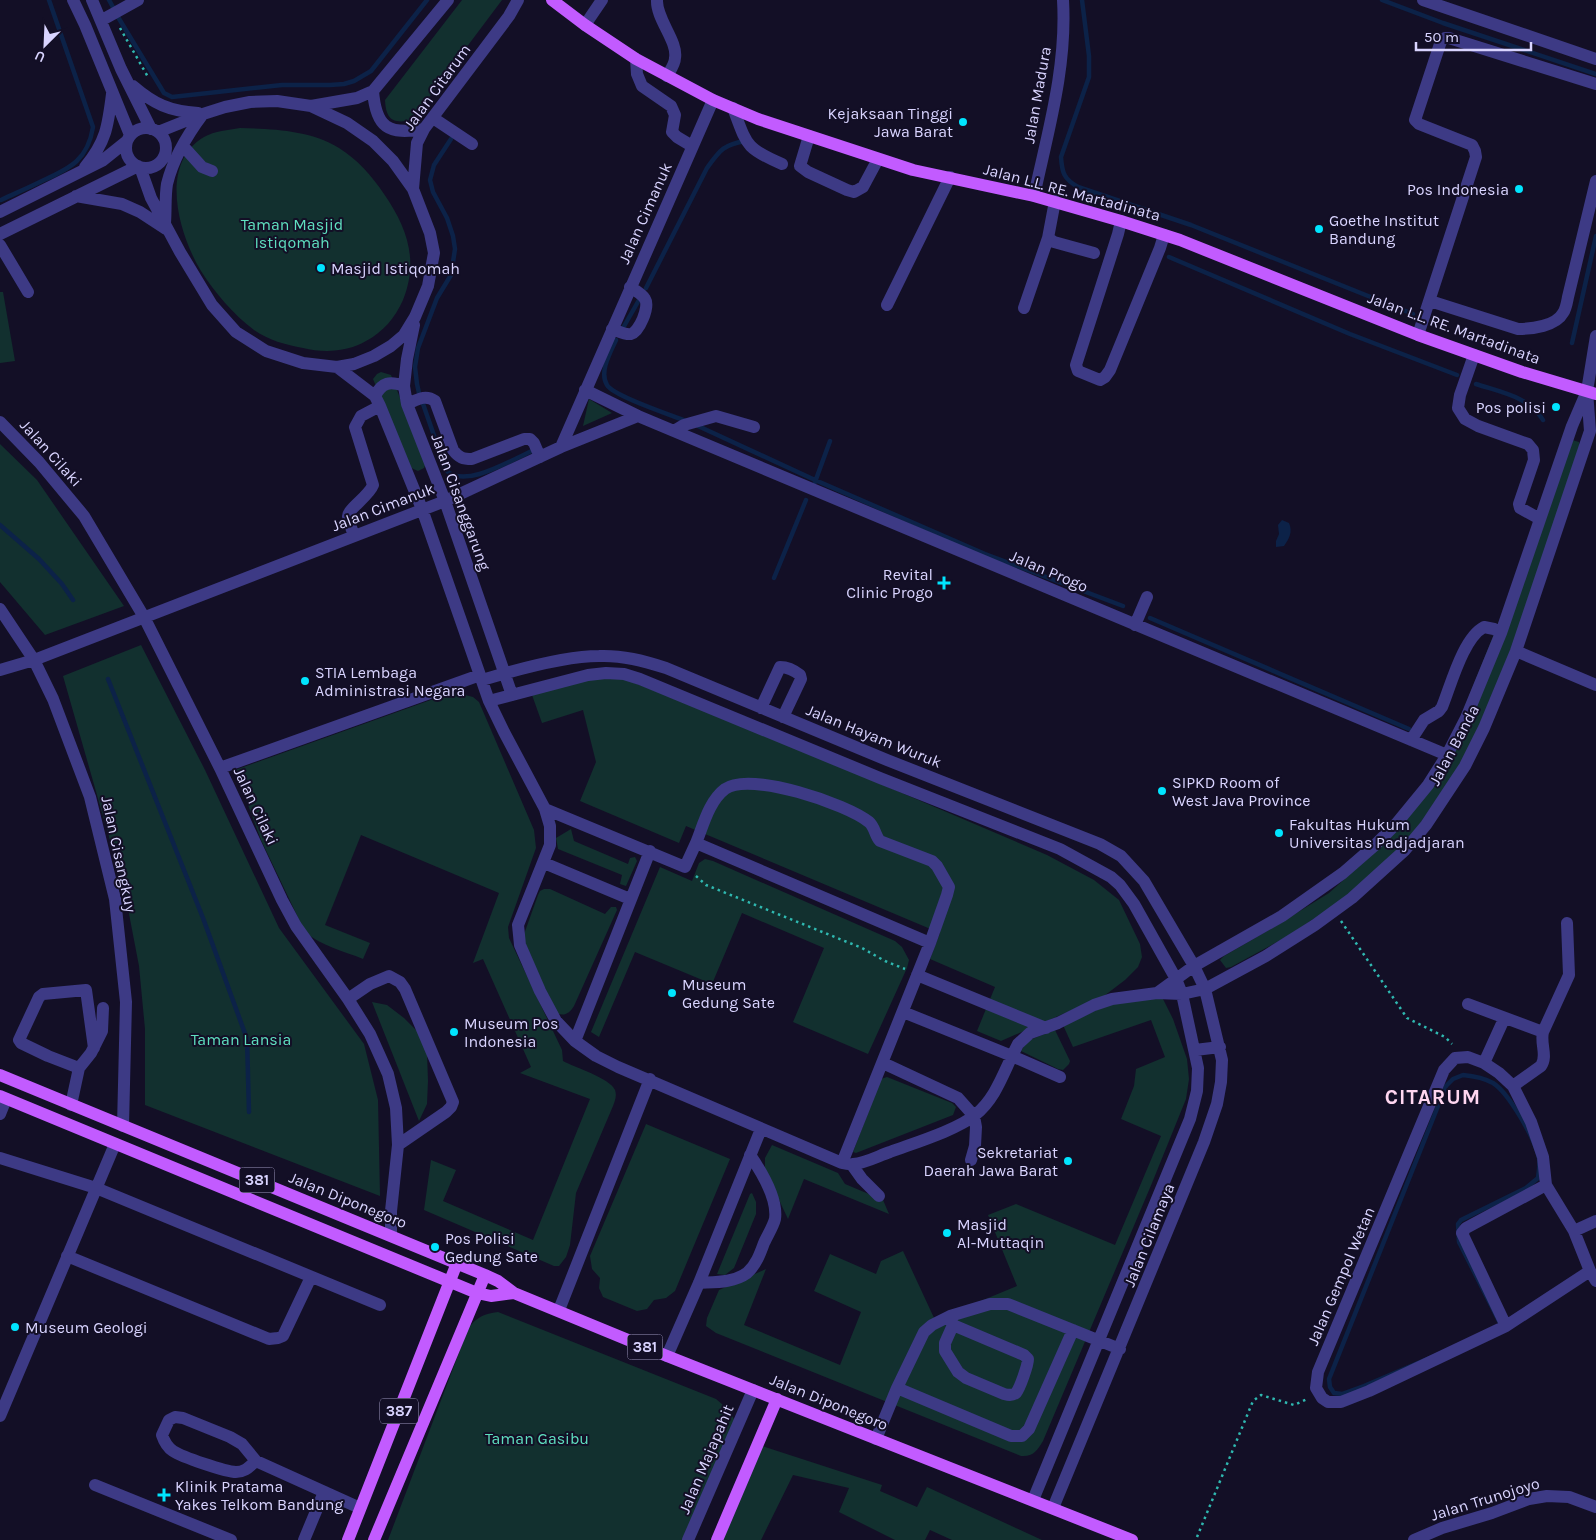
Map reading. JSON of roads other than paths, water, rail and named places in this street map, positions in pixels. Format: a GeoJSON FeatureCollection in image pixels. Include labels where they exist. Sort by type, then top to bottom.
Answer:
{"type":"FeatureCollection","features":[{"type":"Feature","properties":{"kind":"main road","name":"Jalan L.L. RE. Martadinata"},"geometry":{"type":"LineString","coordinates":[[552,0],[636,59],[713,100],[758,119],[913,170],[1054,201],[1164,235],[1418,335],[1591,393]]}},
{"type":"Feature","properties":{"kind":"main road","name":"Jalan Diponegoro"},"geometry":{"type":"LineString","coordinates":[[0,1075],[485,1274],[514,1293],[667,1356],[1132,1540]]}},
{"type":"Feature","properties":{"kind":"main road","name":"Jalan Diponegoro"},"geometry":{"type":"LineString","coordinates":[[3,1097],[477,1293],[491,1296],[514,1293]]}},
{"type":"Feature","properties":{"kind":"main road","name":"387"},"geometry":{"type":"LineString","coordinates":[[348,1540],[457,1263]]}},
{"type":"Feature","properties":{"kind":"main road","name":"387"},"geometry":{"type":"LineString","coordinates":[[374,1540],[485,1274]]}},
{"type":"Feature","properties":{"kind":"main road"},"geometry":{"type":"LineString","coordinates":[[717,1540],[777,1399]]}},
{"type":"Feature","properties":{"kind":"street"},"geometry":{"type":"LineString","coordinates":[[0,212],[102,161],[129,138],[140,129],[154,130],[224,107],[250,102],[276,101],[311,106],[347,123],[373,141],[393,161],[413,189],[430,233],[434,254],[428,286],[415,317],[404,335],[391,346],[374,356],[354,364],[336,367],[303,363],[266,351],[236,332],[212,305],[180,252],[151,198],[139,166],[129,158],[127,153],[129,138],[85,25],[72,0]]}},
{"type":"Feature","properties":{"kind":"street"},"geometry":{"type":"LineString","coordinates":[[0,234],[139,166],[151,167],[157,165],[165,155],[165,142],[154,130],[121,69],[92,0]]}},
{"type":"Feature","properties":{"kind":"street"},"geometry":{"type":"LineString","coordinates":[[102,20],[138,0]]}},
{"type":"Feature","properties":{"kind":"street"},"geometry":{"type":"LineString","coordinates":[[311,106],[357,98],[374,91],[448,0]]}},
{"type":"Feature","properties":{"kind":"street","name":"Jalan Citarum"},"geometry":{"type":"LineString","coordinates":[[413,189],[416,143],[424,129],[509,16],[518,0]]}},
{"type":"Feature","properties":{"kind":"street"},"geometry":{"type":"LineString","coordinates":[[585,25],[602,0]]}},
{"type":"Feature","properties":{"kind":"street"},"geometry":{"type":"LineString","coordinates":[[657,0],[657,10],[675,51],[676,59],[667,76]]}},
{"type":"Feature","properties":{"kind":"street","name":"Jalan Madura"},"geometry":{"type":"LineString","coordinates":[[1034,196],[1063,57],[1063,0]]}},
{"type":"Feature","properties":{"kind":"street"},"geometry":{"type":"LineString","coordinates":[[1423,0],[1596,59]]}},
{"type":"Feature","properties":{"kind":"street"},"geometry":{"type":"LineString","coordinates":[[1418,335],[1476,157],[1472,145],[1419,124],[1415,120],[1441,40],[1449,38],[1596,84]]}},
{"type":"Feature","properties":{"kind":"street"},"geometry":{"type":"LineString","coordinates":[[636,59],[637,74],[642,86],[671,106],[675,115],[672,132],[692,146]]}},
{"type":"Feature","properties":{"kind":"street"},"geometry":{"type":"LineString","coordinates":[[127,80],[147,98],[159,105],[181,112],[203,114]]}},
{"type":"Feature","properties":{"kind":"street"},"geometry":{"type":"LineString","coordinates":[[374,91],[374,109],[380,120],[391,130],[405,132],[424,129]]}},
{"type":"Feature","properties":{"kind":"street"},"geometry":{"type":"LineString","coordinates":[[80,172],[97,152],[105,136],[112,93]]}},
{"type":"Feature","properties":{"kind":"street","name":"Jalan Cimanuk"},"geometry":{"type":"LineString","coordinates":[[0,670],[34,660],[445,501],[561,446],[713,100]]}},
{"type":"Feature","properties":{"kind":"street"},"geometry":{"type":"LineString","coordinates":[[733,108],[749,146],[758,154],[782,164]]}},
{"type":"Feature","properties":{"kind":"street"},"geometry":{"type":"LineString","coordinates":[[167,227],[167,185],[171,171],[183,146],[203,114]]}},
{"type":"Feature","properties":{"kind":"street"},"geometry":{"type":"LineString","coordinates":[[433,118],[472,144]]}},
{"type":"Feature","properties":{"kind":"street"},"geometry":{"type":"LineString","coordinates":[[809,136],[800,166],[808,172],[847,190],[854,192],[863,188],[878,158]]}},
{"type":"Feature","properties":{"kind":"street"},"geometry":{"type":"LineString","coordinates":[[183,146],[202,167],[212,171]]}},
{"type":"Feature","properties":{"kind":"street"},"geometry":{"type":"LineString","coordinates":[[887,305],[950,177]]}},
{"type":"Feature","properties":{"kind":"street"},"geometry":{"type":"LineString","coordinates":[[1430,301],[1518,329],[1531,329],[1557,319],[1563,314],[1595,194]]}},
{"type":"Feature","properties":{"kind":"street"},"geometry":{"type":"LineString","coordinates":[[76,196],[122,204],[167,227]]}},
{"type":"Feature","properties":{"kind":"street"},"geometry":{"type":"LineString","coordinates":[[1024,308],[1048,238],[1054,201]]}},
{"type":"Feature","properties":{"kind":"street"},"geometry":{"type":"LineString","coordinates":[[1121,221],[1076,365],[1078,371],[1100,380],[1106,377],[1110,370],[1164,235]]}},
{"type":"Feature","properties":{"kind":"street"},"geometry":{"type":"LineString","coordinates":[[1048,238],[1054,242],[1094,253]]}},
{"type":"Feature","properties":{"kind":"street"},"geometry":{"type":"LineString","coordinates":[[0,245],[28,292]]}},
{"type":"Feature","properties":{"kind":"street"},"geometry":{"type":"LineString","coordinates":[[612,329],[630,334],[634,332],[645,313],[647,306],[645,299],[630,286]]}},
{"type":"Feature","properties":{"kind":"street","name":"Jalan Cisanggarung"},"geometry":{"type":"LineString","coordinates":[[415,317],[404,386],[407,404],[445,501],[512,695]]}},
{"type":"Feature","properties":{"kind":"street","name":"Jalan Banda"},"geometry":{"type":"LineString","coordinates":[[847,1164],[919,1141],[958,1125],[974,1116],[988,1103],[998,1087],[1018,1044],[1030,1034],[1112,999],[1157,993],[1182,994],[1204,989],[1291,941],[1334,911],[1378,876],[1405,850],[1426,825],[1465,766],[1484,728],[1516,651],[1590,431],[1596,336]]}},
{"type":"Feature","properties":{"kind":"street"},"geometry":{"type":"LineString","coordinates":[[1474,355],[1460,394],[1458,408],[1465,419],[1478,426],[1528,444],[1534,450],[1534,460],[1519,504],[1523,511],[1540,519]]}},
{"type":"Feature","properties":{"kind":"street"},"geometry":{"type":"LineString","coordinates":[[336,367],[353,378],[377,401],[422,509],[489,701],[545,809],[551,836],[548,853],[518,925],[520,945],[540,991],[556,1021],[575,1042],[596,1056],[618,1067],[847,1164],[879,1196]]}},
{"type":"Feature","properties":{"kind":"street"},"geometry":{"type":"LineString","coordinates":[[354,536],[348,515],[349,510],[363,499],[374,485],[355,428],[361,416],[377,401],[379,388],[388,383],[404,386]]}},
{"type":"Feature","properties":{"kind":"street","name":"Jalan Progo"},"geometry":{"type":"LineString","coordinates":[[585,390],[638,416],[1447,755]]}},
{"type":"Feature","properties":{"kind":"street","name":"Jalan Banda"},"geometry":{"type":"LineString","coordinates":[[1157,993],[1194,966],[1282,916],[1343,872],[1374,846],[1402,817],[1428,785],[1447,755],[1478,690],[1501,633],[1572,426],[1591,393]]}},
{"type":"Feature","properties":{"kind":"street"},"geometry":{"type":"LineString","coordinates":[[407,404],[425,397],[430,397],[435,401],[453,450],[458,457],[464,459],[472,458],[524,439],[530,439],[534,443],[540,457]]}},
{"type":"Feature","properties":{"kind":"street"},"geometry":{"type":"LineString","coordinates":[[561,446],[638,416]]}},
{"type":"Feature","properties":{"kind":"street"},"geometry":{"type":"LineString","coordinates":[[674,431],[684,425],[716,416],[754,427]]}},
{"type":"Feature","properties":{"kind":"street","name":"Jalan Cilaki"},"geometry":{"type":"LineString","coordinates":[[0,422],[39,462],[84,516],[144,617],[220,768],[296,926],[348,999],[370,1034],[388,1074],[396,1108],[398,1145],[391,1211],[391,1235]]}},
{"type":"Feature","properties":{"kind":"street"},"geometry":{"type":"LineString","coordinates":[[1135,625],[1147,597]]}},
{"type":"Feature","properties":{"kind":"street","name":"Jalan Cisangkuy"},"geometry":{"type":"LineString","coordinates":[[0,609],[34,660],[53,699],[90,797],[114,899],[126,1002],[123,1126]]}},
{"type":"Feature","properties":{"kind":"street"},"geometry":{"type":"LineString","coordinates":[[1410,740],[1424,720],[1442,707],[1465,651],[1478,630],[1484,626],[1501,633]]}},
{"type":"Feature","properties":{"kind":"street"},"geometry":{"type":"LineString","coordinates":[[1516,651],[1596,685]]}},
{"type":"Feature","properties":{"kind":"street","name":"Jalan Hayam Wuruk"},"geometry":{"type":"LineString","coordinates":[[220,768],[481,678],[569,659],[598,656],[626,657],[666,668],[887,760],[1100,844],[1120,856],[1144,881],[1194,966]]}},
{"type":"Feature","properties":{"kind":"street"},"geometry":{"type":"LineString","coordinates":[[761,708],[780,668],[784,667],[796,672],[800,675],[801,679],[783,717]]}},
{"type":"Feature","properties":{"kind":"street"},"geometry":{"type":"LineString","coordinates":[[489,701],[588,674],[624,674],[1060,849],[1101,870],[1120,885],[1134,904],[1176,979],[1182,994]]}},
{"type":"Feature","properties":{"kind":"street"},"geometry":{"type":"LineString","coordinates":[[717,711],[724,693]]}},
{"type":"Feature","properties":{"kind":"street"},"geometry":{"type":"LineString","coordinates":[[880,778],[887,760]]}},
{"type":"Feature","properties":{"kind":"street"},"geometry":{"type":"LineString","coordinates":[[545,809],[686,867],[714,801],[726,789],[752,783],[775,786],[806,794],[847,810],[870,823],[876,837],[880,841],[932,861],[937,866],[949,886],[930,943],[883,1063],[847,1164]]}},
{"type":"Feature","properties":{"kind":"street"},"geometry":{"type":"LineString","coordinates":[[1060,849],[1068,832]]}},
{"type":"Feature","properties":{"kind":"street"},"geometry":{"type":"LineString","coordinates":[[696,843],[930,943]]}},
{"type":"Feature","properties":{"kind":"street"},"geometry":{"type":"LineString","coordinates":[[575,1042],[650,852]]}},
{"type":"Feature","properties":{"kind":"street"},"geometry":{"type":"LineString","coordinates":[[544,863],[630,899]]}},
{"type":"Feature","properties":{"kind":"street"},"geometry":{"type":"LineString","coordinates":[[1513,1086],[1541,1066],[1544,1061],[1545,1056],[1541,1039],[1543,1032],[1569,975],[1567,923]]}},
{"type":"Feature","properties":{"kind":"street","name":"Jalan Cilamaya"},"geometry":{"type":"LineString","coordinates":[[1053,1508],[1120,1349],[1204,1142],[1217,1104],[1222,1082],[1220,1047],[1204,989],[1194,966]]}},
{"type":"Feature","properties":{"kind":"street"},"geometry":{"type":"LineString","coordinates":[[918,975],[1046,1028]]}},
{"type":"Feature","properties":{"kind":"street"},"geometry":{"type":"LineString","coordinates":[[348,999],[370,984],[389,976],[400,982],[405,989],[453,1102],[446,1112],[398,1145]]}},
{"type":"Feature","properties":{"kind":"street"},"geometry":{"type":"LineString","coordinates":[[79,1068],[20,1043],[19,1040],[39,997],[43,994],[86,990],[94,1048]]}},
{"type":"Feature","properties":{"kind":"street","name":"Jalan Cilamaya"},"geometry":{"type":"LineString","coordinates":[[1033,1500],[1190,1119],[1198,1091],[1198,1068],[1182,994]]}},
{"type":"Feature","properties":{"kind":"street"},"geometry":{"type":"LineString","coordinates":[[1468,1004],[1543,1032]]}},
{"type":"Feature","properties":{"kind":"street"},"geometry":{"type":"LineString","coordinates":[[71,1105],[79,1068],[94,1048],[102,1031],[103,1008]]}},
{"type":"Feature","properties":{"kind":"street"},"geometry":{"type":"LineString","coordinates":[[903,1012],[1060,1077]]}},
{"type":"Feature","properties":{"kind":"street"},"geometry":{"type":"LineString","coordinates":[[1504,1019],[1484,1063],[1513,1086],[1530,1122],[1543,1157],[1546,1185],[1574,1231],[1593,1276],[1506,1326],[1462,1233],[1466,1228],[1546,1185]]}},
{"type":"Feature","properties":{"kind":"street"},"geometry":{"type":"LineString","coordinates":[[1195,1050],[1220,1047]]}},
{"type":"Feature","properties":{"kind":"street","name":"Jalan Gempol Wetan"},"geometry":{"type":"LineString","coordinates":[[1484,1063],[1468,1057],[1455,1058],[1444,1070],[1318,1372],[1316,1388],[1322,1398],[1328,1402],[1341,1402],[1370,1391],[1506,1326]]}},
{"type":"Feature","properties":{"kind":"street"},"geometry":{"type":"LineString","coordinates":[[883,1063],[958,1098],[974,1116],[976,1127],[975,1146],[971,1160]]}},
{"type":"Feature","properties":{"kind":"street"},"geometry":{"type":"LineString","coordinates":[[559,1310],[650,1079]]}},
{"type":"Feature","properties":{"kind":"street"},"geometry":{"type":"LineString","coordinates":[[0,1114],[3,1097]]}},
{"type":"Feature","properties":{"kind":"street"},"geometry":{"type":"LineString","coordinates":[[667,1356],[761,1128]]}},
{"type":"Feature","properties":{"kind":"street"},"geometry":{"type":"LineString","coordinates":[[1184,1134],[1204,1142]]}},
{"type":"Feature","properties":{"kind":"street"},"geometry":{"type":"LineString","coordinates":[[0,1416],[115,1144]]}},
{"type":"Feature","properties":{"kind":"street"},"geometry":{"type":"LineString","coordinates":[[698,1283],[731,1280],[746,1273],[756,1263],[775,1218],[769,1186],[750,1155]]}},
{"type":"Feature","properties":{"kind":"street"},"geometry":{"type":"LineString","coordinates":[[0,1158],[96,1188],[380,1305]]}},
{"type":"Feature","properties":{"kind":"street"},"geometry":{"type":"LineString","coordinates":[[1574,1231],[1596,1221]]}},
{"type":"Feature","properties":{"kind":"street"},"geometry":{"type":"LineString","coordinates":[[67,1256],[269,1338],[283,1336],[311,1277]]}},
{"type":"Feature","properties":{"kind":"street"},"geometry":{"type":"LineString","coordinates":[[876,1439],[897,1388],[924,1332],[932,1325],[952,1321],[990,1304],[1008,1304],[1120,1349]]}},
{"type":"Feature","properties":{"kind":"street"},"geometry":{"type":"LineString","coordinates":[[952,1321],[1028,1358],[1028,1364],[1016,1393],[1010,1396],[1004,1394],[966,1378],[958,1372],[945,1351],[945,1343],[952,1321]]}},
{"type":"Feature","properties":{"kind":"street"},"geometry":{"type":"LineString","coordinates":[[897,1388],[1011,1436],[1022,1436],[1029,1429],[1073,1330]]}},
{"type":"Feature","properties":{"kind":"street","name":"Jalan Majapahit"},"geometry":{"type":"LineString","coordinates":[[688,1540],[753,1390]]}},
{"type":"Feature","properties":{"kind":"street"},"geometry":{"type":"LineString","coordinates":[[256,1461],[246,1470],[235,1472],[220,1469],[173,1451],[165,1443],[162,1435],[169,1420],[176,1417],[183,1418],[230,1437],[242,1444],[256,1461],[360,1508]]}},
{"type":"Feature","properties":{"kind":"street"},"geometry":{"type":"LineString","coordinates":[[95,1485],[230,1540]]}},
{"type":"Feature","properties":{"kind":"street"},"geometry":{"type":"LineString","coordinates":[[304,1540],[324,1492]]}},
{"type":"Feature","properties":{"kind":"street","name":"Jalan Trunojoyo"},"geometry":{"type":"LineString","coordinates":[[1414,1540],[1442,1528],[1492,1513],[1528,1499],[1547,1496],[1569,1497],[1596,1507]]}},
{"type":"Feature","properties":{"kind":"street"},"geometry":{"type":"LineString","coordinates":[[1437,1540],[1442,1528]]}},
{"type":"Feature","properties":{"kind":"water"},"geometry":{"type":"Polygon","coordinates":[[[1282,520],[1289,523],[1290,535],[1284,546],[1276,547],[1279,534],[1278,525],[1282,520]]]}},
{"type":"Feature","properties":{"kind":"waterway"},"geometry":{"type":"LineString","coordinates":[[1,200],[54,176],[70,166],[82,155],[91,138],[93,127],[49,0]]}},
{"type":"Feature","properties":{"kind":"waterway"},"geometry":{"type":"LineString","coordinates":[[109,0],[114,9]]}},
{"type":"Feature","properties":{"kind":"waterway"},"geometry":{"type":"LineString","coordinates":[[118,17],[164,93],[172,97],[282,85],[330,85],[354,81],[371,71],[427,0]]}},
{"type":"Feature","properties":{"kind":"waterway"},"geometry":{"type":"LineString","coordinates":[[1082,0],[1089,56],[1089,77],[1061,157],[1063,171],[1070,181],[1078,187],[1191,225],[1413,314]]}},
{"type":"Feature","properties":{"kind":"waterway"},"geometry":{"type":"LineString","coordinates":[[1382,0],[1443,23],[1596,74]]}},
{"type":"Feature","properties":{"kind":"waterway"},"geometry":{"type":"LineString","coordinates":[[419,393],[415,367],[418,348],[437,298],[451,275],[455,249],[447,218],[433,192],[430,180],[434,165],[451,139]]}},
{"type":"Feature","properties":{"kind":"waterway"},"geometry":{"type":"LineString","coordinates":[[646,288],[707,168],[723,149],[732,144],[745,141]]}},
{"type":"Feature","properties":{"kind":"waterway"},"geometry":{"type":"LineString","coordinates":[[1572,343],[1596,236]]}},
{"type":"Feature","properties":{"kind":"waterway"},"geometry":{"type":"LineString","coordinates":[[1169,257],[1350,334],[1457,375]]}},
{"type":"Feature","properties":{"kind":"waterway"},"geometry":{"type":"LineString","coordinates":[[623,328],[639,300]]}},
{"type":"Feature","properties":{"kind":"waterway"},"geometry":{"type":"LineString","coordinates":[[616,340],[605,368],[604,374],[607,385],[631,400],[686,421]]}},
{"type":"Feature","properties":{"kind":"waterway"},"geometry":{"type":"LineString","coordinates":[[1476,384],[1514,396],[1530,406],[1543,420]]}},
{"type":"Feature","properties":{"kind":"waterway"},"geometry":{"type":"LineString","coordinates":[[422,401],[446,470],[454,475],[464,477],[489,471],[534,450]]}},
{"type":"Feature","properties":{"kind":"waterway"},"geometry":{"type":"LineString","coordinates":[[698,426],[815,480],[985,554],[1123,606]]}},
{"type":"Feature","properties":{"kind":"waterway"},"geometry":{"type":"LineString","coordinates":[[815,482],[830,441]]}},
{"type":"Feature","properties":{"kind":"waterway"},"geometry":{"type":"LineString","coordinates":[[774,578],[806,500]]}},
{"type":"Feature","properties":{"kind":"waterway"},"geometry":{"type":"LineString","coordinates":[[0,525],[39,559],[62,584],[73,600]]}},
{"type":"Feature","properties":{"kind":"waterway"},"geometry":{"type":"LineString","coordinates":[[1150,618],[1409,729]]}},
{"type":"Feature","properties":{"kind":"waterway"},"geometry":{"type":"LineString","coordinates":[[108,679],[203,918],[247,1039],[249,1112]]}},
{"type":"Feature","properties":{"kind":"waterway"},"geometry":{"type":"LineString","coordinates":[[1463,1075],[1486,1080],[1499,1088],[1514,1106],[1537,1150],[1539,1158],[1538,1178],[1526,1188],[1461,1220],[1458,1224],[1459,1242],[1501,1325],[1500,1328],[1364,1386],[1342,1394],[1334,1393],[1330,1387],[1329,1379],[1446,1086],[1453,1079],[1463,1075]]}},
{"type":"Feature","properties":{"kind":"place","name":"Kejaksaan Tinggi Jawa Barat"},"geometry":{"type":"Point","coordinates":[963,122]}},
{"type":"Feature","properties":{"kind":"place","name":"Pos Indonesia"},"geometry":{"type":"Point","coordinates":[1519,189]}},
{"type":"Feature","properties":{"kind":"place","name":"Goethe Institut Bandung"},"geometry":{"type":"Point","coordinates":[1319,229]}},
{"type":"Feature","properties":{"kind":"place","name":"Masjid Istiqomah"},"geometry":{"type":"Point","coordinates":[321,268]}},
{"type":"Feature","properties":{"kind":"place","name":"Pos polisi"},"geometry":{"type":"Point","coordinates":[1556,407]}},
{"type":"Feature","properties":{"kind":"place","name":"Revital Clinic Progo"},"geometry":{"type":"Point","coordinates":[944,583]}},
{"type":"Feature","properties":{"kind":"place","name":"STIA Lembaga Administrasi Negara"},"geometry":{"type":"Point","coordinates":[305,681]}},
{"type":"Feature","properties":{"kind":"place","name":"SIPKD Room of West Java Province"},"geometry":{"type":"Point","coordinates":[1162,791]}},
{"type":"Feature","properties":{"kind":"place","name":"Fakultas Hukum Universitas Padjadjaran"},"geometry":{"type":"Point","coordinates":[1279,833]}},
{"type":"Feature","properties":{"kind":"place","name":"Museum Gedung Sate"},"geometry":{"type":"Point","coordinates":[672,993]}},
{"type":"Feature","properties":{"kind":"place","name":"Museum Pos Indonesia"},"geometry":{"type":"Point","coordinates":[454,1032]}},
{"type":"Feature","properties":{"kind":"place","name":"Sekretariat Daerah Jawa Barat"},"geometry":{"type":"Point","coordinates":[1068,1161]}},
{"type":"Feature","properties":{"kind":"place","name":"Masjid Al-Muttaqin"},"geometry":{"type":"Point","coordinates":[947,1233]}},
{"type":"Feature","properties":{"kind":"place","name":"Pos Polisi Gedung Sate"},"geometry":{"type":"Point","coordinates":[435,1247]}},
{"type":"Feature","properties":{"kind":"place","name":"Museum Geologi"},"geometry":{"type":"Point","coordinates":[15,1327]}},
{"type":"Feature","properties":{"kind":"place","name":"Klinik Pratama Yakes Telkom Bandung"},"geometry":{"type":"Point","coordinates":[164,1495]}},
{"type":"Feature","properties":{"kind":"district","name":"CITARUM"},"geometry":{"type":"Point","coordinates":[1433,1097]}},
{"type":"Feature","properties":{"kind":"park label","name":"Taman Masjid Istiqomah"},"geometry":{"type":"Point","coordinates":[292,233]}},
{"type":"Feature","properties":{"kind":"park label","name":"Taman Lansia"},"geometry":{"type":"Point","coordinates":[241,1039]}},
{"type":"Feature","properties":{"kind":"park label","name":"Taman Gasibu"},"geometry":{"type":"Point","coordinates":[537,1438]}}]}
